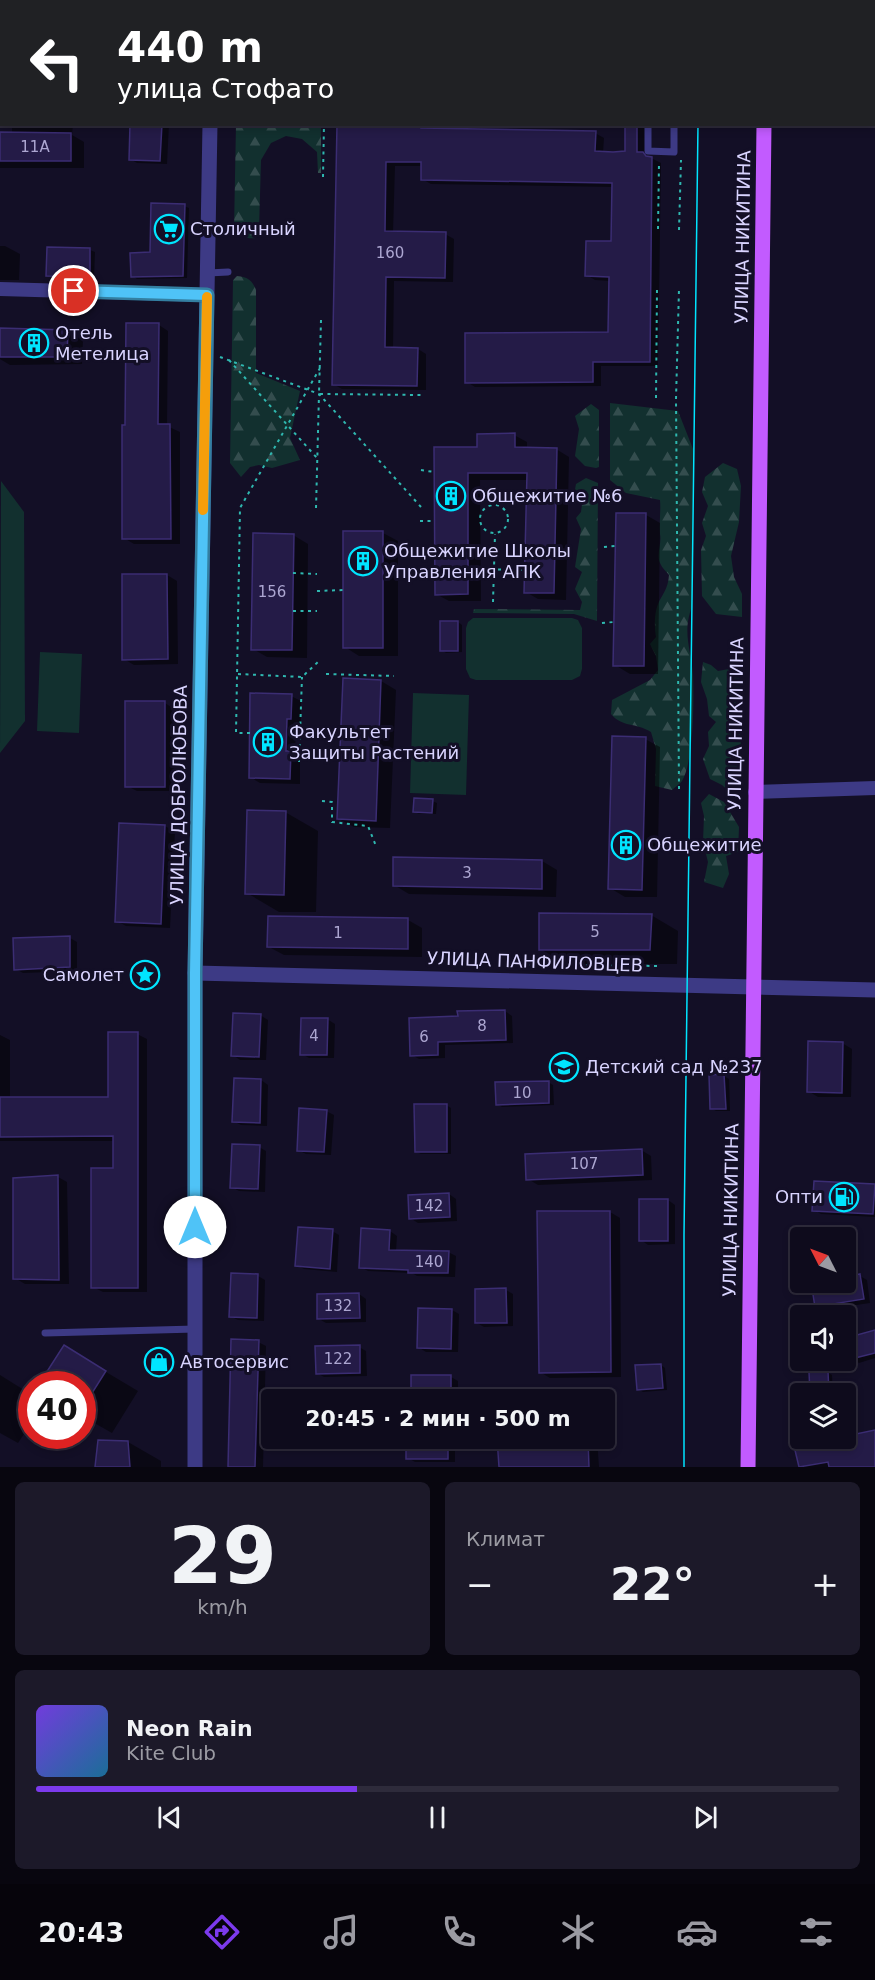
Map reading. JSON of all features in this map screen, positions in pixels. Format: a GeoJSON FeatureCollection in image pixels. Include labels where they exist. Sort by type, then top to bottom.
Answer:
{"type":"FeatureCollection","features":[{"type":"Feature","properties":{"kind":"main road","name":"УЛИЦА НИКИТИНА"},"geometry":{"type":"LineString","coordinates":[[748,1467],[764,126]]}},
{"type":"Feature","properties":{"kind":"street","name":"УЛИЦА ДОБРОЛЮБОВА"},"geometry":{"type":"LineString","coordinates":[[195,1467],[195,973],[210,126]]}},
{"type":"Feature","properties":{"kind":"street"},"geometry":{"type":"LineString","coordinates":[[0,289],[207,295]]}},
{"type":"Feature","properties":{"kind":"street"},"geometry":{"type":"LineString","coordinates":[[755,792],[875,788]]}},
{"type":"Feature","properties":{"kind":"street","name":"УЛИЦА ПАНФИЛОВЦЕВ"},"geometry":{"type":"LineString","coordinates":[[195,973],[875,990]]}},
{"type":"Feature","properties":{"kind":"lane"},"geometry":{"type":"LineString","coordinates":[[648,126],[648,151],[659,152],[674,152],[674,126]]}},
{"type":"Feature","properties":{"kind":"lane"},"geometry":{"type":"LineString","coordinates":[[208,273],[228,272]]}},
{"type":"Feature","properties":{"kind":"lane"},"geometry":{"type":"LineString","coordinates":[[45,1333],[195,1329]]}},
{"type":"Feature","properties":{"kind":"path"},"geometry":{"type":"LineString","coordinates":[[323,177],[324,126]]}},
{"type":"Feature","properties":{"kind":"path"},"geometry":{"type":"LineString","coordinates":[[658,229],[659,152]]}},
{"type":"Feature","properties":{"kind":"path"},"geometry":{"type":"LineString","coordinates":[[679,230],[681,160]]}},
{"type":"Feature","properties":{"kind":"path"},"geometry":{"type":"LineString","coordinates":[[656,398],[657,288]]}},
{"type":"Feature","properties":{"kind":"path"},"geometry":{"type":"LineString","coordinates":[[679,289],[676,399],[679,789]]}},
{"type":"Feature","properties":{"kind":"path"},"geometry":{"type":"LineString","coordinates":[[316,508],[321,320]]}},
{"type":"Feature","properties":{"kind":"path"},"geometry":{"type":"LineString","coordinates":[[207,355],[227,358],[319,394],[422,395]]}},
{"type":"Feature","properties":{"kind":"path"},"geometry":{"type":"LineString","coordinates":[[227,358],[317,458]]}},
{"type":"Feature","properties":{"kind":"path"},"geometry":{"type":"LineString","coordinates":[[250,733],[236,733],[240,508],[320,368]]}},
{"type":"Feature","properties":{"kind":"path"},"geometry":{"type":"LineString","coordinates":[[319,394],[421,507]]}},
{"type":"Feature","properties":{"kind":"path"},"geometry":{"type":"LineString","coordinates":[[421,470],[434,472]]}},
{"type":"Feature","properties":{"kind":"path"},"geometry":{"type":"LineString","coordinates":[[496,504],[505,509],[509,517],[506,528],[495,534],[486,532],[481,526],[480,515],[487,506],[496,504]]}},
{"type":"Feature","properties":{"kind":"path"},"geometry":{"type":"LineString","coordinates":[[420,521],[434,521]]}},
{"type":"Feature","properties":{"kind":"path"},"geometry":{"type":"LineString","coordinates":[[493,602],[495,534]]}},
{"type":"Feature","properties":{"kind":"path"},"geometry":{"type":"LineString","coordinates":[[604,547],[615,546]]}},
{"type":"Feature","properties":{"kind":"path"},"geometry":{"type":"LineString","coordinates":[[419,569],[435,570]]}},
{"type":"Feature","properties":{"kind":"path"},"geometry":{"type":"LineString","coordinates":[[468,569],[525,570]]}},
{"type":"Feature","properties":{"kind":"path"},"geometry":{"type":"LineString","coordinates":[[293,573],[317,574]]}},
{"type":"Feature","properties":{"kind":"path"},"geometry":{"type":"LineString","coordinates":[[317,591],[343,590]]}},
{"type":"Feature","properties":{"kind":"path"},"geometry":{"type":"LineString","coordinates":[[293,611],[317,611]]}},
{"type":"Feature","properties":{"kind":"path"},"geometry":{"type":"LineString","coordinates":[[603,623],[614,622]]}},
{"type":"Feature","properties":{"kind":"path"},"geometry":{"type":"LineString","coordinates":[[299,762],[302,677],[318,662]]}},
{"type":"Feature","properties":{"kind":"path"},"geometry":{"type":"LineString","coordinates":[[238,674],[302,677]]}},
{"type":"Feature","properties":{"kind":"path"},"geometry":{"type":"LineString","coordinates":[[326,674],[394,676]]}},
{"type":"Feature","properties":{"kind":"path"},"geometry":{"type":"LineString","coordinates":[[322,801],[332,802],[332,822],[368,826],[376,846]]}},
{"type":"Feature","properties":{"kind":"path"},"geometry":{"type":"LineString","coordinates":[[464,964],[661,966]]}},
{"type":"Feature","properties":{"kind":"green space"},"geometry":{"type":"Polygon","coordinates":[[[236,126],[321,126],[321,173],[318,173],[317,152],[302,139],[286,136],[271,143],[261,160],[259,230],[256,238],[244,237],[234,230],[236,126]]]}},
{"type":"Feature","properties":{"kind":"green space"},"geometry":{"type":"Polygon","coordinates":[[[237,276],[249,280],[256,290],[256,373],[300,391],[290,438],[300,460],[272,468],[259,465],[250,467],[241,477],[230,463],[233,280],[237,276]]]}},
{"type":"Feature","properties":{"kind":"green space"},"geometry":{"type":"Polygon","coordinates":[[[610,403],[678,411],[693,449],[692,606],[687,633],[693,675],[692,729],[686,772],[682,781],[672,790],[655,786],[656,749],[651,732],[620,721],[611,714],[612,700],[650,680],[658,670],[656,656],[650,644],[656,637],[656,612],[669,575],[659,560],[660,500],[626,493],[610,480],[610,403]]]}},
{"type":"Feature","properties":{"kind":"green space"},"geometry":{"type":"Polygon","coordinates":[[[591,404],[599,410],[599,467],[596,468],[585,466],[575,456],[579,429],[575,416],[591,404]]]}},
{"type":"Feature","properties":{"kind":"green space"},"geometry":{"type":"Polygon","coordinates":[[[723,463],[737,469],[741,486],[739,522],[731,556],[734,577],[742,594],[742,617],[716,614],[702,596],[701,550],[706,536],[702,523],[708,506],[702,492],[705,477],[723,463]]]}},
{"type":"Feature","properties":{"kind":"green space"},"geometry":{"type":"Polygon","coordinates":[[[586,478],[598,483],[597,621],[574,614],[473,613],[474,609],[580,610],[582,602],[575,589],[582,572],[575,567],[581,529],[576,518],[581,512],[582,504],[574,495],[576,484],[586,478]]]}},
{"type":"Feature","properties":{"kind":"green space"},"geometry":{"type":"Polygon","coordinates":[[[1,481],[24,512],[25,721],[0,753],[1,481]]]}},
{"type":"Feature","properties":{"kind":"green space"},"geometry":{"type":"Polygon","coordinates":[[[473,618],[572,618],[578,620],[582,628],[580,676],[572,680],[476,680],[470,678],[466,669],[466,628],[468,622],[473,618]]]}},
{"type":"Feature","properties":{"kind":"green space"},"geometry":{"type":"Polygon","coordinates":[[[40,652],[82,654],[79,733],[37,731],[40,652]]]}},
{"type":"Feature","properties":{"kind":"green space"},"geometry":{"type":"Polygon","coordinates":[[[703,662],[718,671],[729,669],[739,676],[742,698],[739,722],[741,746],[739,785],[731,793],[710,779],[703,759],[709,746],[708,732],[716,722],[709,716],[707,699],[701,682],[703,662]]]}},
{"type":"Feature","properties":{"kind":"green space"},"geometry":{"type":"Polygon","coordinates":[[[413,693],[469,695],[466,795],[410,793],[413,693]]]}},
{"type":"Feature","properties":{"kind":"green space"},"geometry":{"type":"Polygon","coordinates":[[[709,794],[724,802],[739,827],[738,852],[726,856],[729,874],[723,888],[704,882],[708,862],[703,842],[704,816],[701,803],[709,794]]]}},
{"type":"Feature","properties":{"kind":"building"},"geometry":{"type":"Polygon","coordinates":[[[130,126],[162,126],[160,161],[129,160],[130,126]]]}},
{"type":"Feature","properties":{"kind":"building"},"geometry":{"type":"Polygon","coordinates":[[[337,126],[596,131],[595,151],[613,152],[625,151],[625,126],[637,126],[637,152],[643,152],[646,156],[652,157],[650,362],[593,362],[593,382],[465,383],[465,333],[608,332],[609,277],[585,276],[586,241],[611,241],[612,183],[421,180],[421,162],[386,162],[385,231],[446,232],[445,278],[386,277],[385,347],[418,348],[417,386],[332,385],[337,126]]]}},
{"type":"Feature","properties":{"kind":"building"},"geometry":{"type":"Polygon","coordinates":[[[0,132],[71,133],[71,161],[0,161],[0,132]]]}},
{"type":"Feature","properties":{"kind":"building"},"geometry":{"type":"Polygon","coordinates":[[[151,203],[185,204],[183,276],[131,277],[130,253],[150,252],[151,203]]]}},
{"type":"Feature","properties":{"kind":"building"},"geometry":{"type":"Polygon","coordinates":[[[47,247],[90,248],[90,277],[46,276],[47,247]]]}},
{"type":"Feature","properties":{"kind":"building"},"geometry":{"type":"Polygon","coordinates":[[[126,323],[159,323],[158,424],[170,424],[171,539],[122,539],[122,425],[125,425],[126,323]]]}},
{"type":"Feature","properties":{"kind":"building","name":"Отель Метелица"},"geometry":{"type":"Polygon","coordinates":[[[0,328],[68,330],[67,357],[0,357],[0,328]]]}},
{"type":"Feature","properties":{"kind":"building"},"geometry":{"type":"Polygon","coordinates":[[[515,433],[515,447],[557,448],[554,593],[524,593],[527,473],[468,473],[468,594],[435,595],[434,447],[477,447],[477,434],[515,433]]]}},
{"type":"Feature","properties":{"kind":"building"},"geometry":{"type":"Polygon","coordinates":[[[616,513],[646,513],[644,666],[613,666],[616,513]]]}},
{"type":"Feature","properties":{"kind":"building","name":"Общежитие Школы Управления АПК"},"geometry":{"type":"Polygon","coordinates":[[[343,531],[383,531],[383,648],[343,648],[343,531]]]}},
{"type":"Feature","properties":{"kind":"building"},"geometry":{"type":"Polygon","coordinates":[[[253,533],[294,534],[292,650],[251,650],[253,533]]]}},
{"type":"Feature","properties":{"kind":"building"},"geometry":{"type":"Polygon","coordinates":[[[122,574],[167,574],[168,659],[122,660],[122,574]]]}},
{"type":"Feature","properties":{"kind":"building"},"geometry":{"type":"Polygon","coordinates":[[[440,621],[458,621],[458,651],[440,651],[440,621]]]}},
{"type":"Feature","properties":{"kind":"building"},"geometry":{"type":"Polygon","coordinates":[[[343,678],[381,680],[376,821],[337,819],[343,678]]]}},
{"type":"Feature","properties":{"kind":"building","name":"Факультет Защиты Растений"},"geometry":{"type":"Polygon","coordinates":[[[250,693],[292,694],[291,719],[287,719],[286,751],[291,751],[290,779],[249,778],[250,693]]]}},
{"type":"Feature","properties":{"kind":"building"},"geometry":{"type":"Polygon","coordinates":[[[125,701],[165,701],[165,787],[125,787],[125,701]]]}},
{"type":"Feature","properties":{"kind":"building","name":"Общежитие"},"geometry":{"type":"Polygon","coordinates":[[[612,736],[646,737],[642,890],[608,889],[612,736]]]}},
{"type":"Feature","properties":{"kind":"building"},"geometry":{"type":"Polygon","coordinates":[[[414,798],[433,799],[432,813],[413,812],[414,798]]]}},
{"type":"Feature","properties":{"kind":"building"},"geometry":{"type":"Polygon","coordinates":[[[247,810],[286,811],[284,895],[245,894],[247,810]]]}},
{"type":"Feature","properties":{"kind":"building"},"geometry":{"type":"Polygon","coordinates":[[[119,823],[165,825],[161,924],[115,922],[119,823]]]}},
{"type":"Feature","properties":{"kind":"building"},"geometry":{"type":"Polygon","coordinates":[[[393,857],[542,860],[542,889],[393,886],[393,857]]]}},
{"type":"Feature","properties":{"kind":"building"},"geometry":{"type":"Polygon","coordinates":[[[539,913],[652,914],[650,950],[539,950],[539,913]]]}},
{"type":"Feature","properties":{"kind":"building"},"geometry":{"type":"Polygon","coordinates":[[[268,916],[408,918],[408,949],[267,947],[268,916]]]}},
{"type":"Feature","properties":{"kind":"building"},"geometry":{"type":"Polygon","coordinates":[[[70,936],[70,967],[14,970],[13,938],[70,936]]]}},
{"type":"Feature","properties":{"kind":"building"},"geometry":{"type":"Polygon","coordinates":[[[505,1010],[506,1040],[438,1042],[438,1055],[410,1056],[409,1018],[458,1016],[457,1011],[505,1010]]]}},
{"type":"Feature","properties":{"kind":"building"},"geometry":{"type":"Polygon","coordinates":[[[233,1013],[261,1014],[259,1057],[231,1056],[233,1013]]]}},
{"type":"Feature","properties":{"kind":"building"},"geometry":{"type":"Polygon","coordinates":[[[301,1018],[328,1018],[327,1055],[300,1055],[301,1018]]]}},
{"type":"Feature","properties":{"kind":"building"},"geometry":{"type":"Polygon","coordinates":[[[108,1032],[138,1032],[138,1288],[91,1288],[91,1168],[113,1168],[113,1136],[0,1137],[0,1097],[108,1097],[108,1032]]]}},
{"type":"Feature","properties":{"kind":"building"},"geometry":{"type":"Polygon","coordinates":[[[808,1041],[843,1042],[842,1093],[807,1092],[808,1041]]]}},
{"type":"Feature","properties":{"kind":"building"},"geometry":{"type":"Polygon","coordinates":[[[724,1074],[726,1109],[710,1109],[709,1075],[724,1074]]]}},
{"type":"Feature","properties":{"kind":"building"},"geometry":{"type":"Polygon","coordinates":[[[234,1078],[261,1079],[260,1123],[232,1122],[234,1078]]]}},
{"type":"Feature","properties":{"kind":"building"},"geometry":{"type":"Polygon","coordinates":[[[549,1081],[549,1103],[496,1105],[495,1082],[549,1081]]]}},
{"type":"Feature","properties":{"kind":"building"},"geometry":{"type":"Polygon","coordinates":[[[414,1104],[447,1104],[447,1152],[415,1152],[414,1104]]]}},
{"type":"Feature","properties":{"kind":"building"},"geometry":{"type":"Polygon","coordinates":[[[299,1108],[327,1110],[324,1152],[297,1151],[299,1108]]]}},
{"type":"Feature","properties":{"kind":"building"},"geometry":{"type":"Polygon","coordinates":[[[232,1144],[260,1145],[258,1189],[230,1188],[232,1144]]]}},
{"type":"Feature","properties":{"kind":"building"},"geometry":{"type":"Polygon","coordinates":[[[642,1149],[643,1175],[526,1180],[525,1154],[642,1149]]]}},
{"type":"Feature","properties":{"kind":"building"},"geometry":{"type":"Polygon","coordinates":[[[58,1175],[59,1280],[13,1279],[13,1178],[58,1175]]]}},
{"type":"Feature","properties":{"kind":"building","name":"Опти"},"geometry":{"type":"Polygon","coordinates":[[[814,1181],[875,1184],[873,1214],[812,1211],[814,1181]]]}},
{"type":"Feature","properties":{"kind":"building"},"geometry":{"type":"Polygon","coordinates":[[[449,1193],[450,1217],[409,1219],[408,1195],[449,1193]]]}},
{"type":"Feature","properties":{"kind":"building"},"geometry":{"type":"Polygon","coordinates":[[[639,1199],[668,1199],[668,1241],[639,1241],[639,1199]]]}},
{"type":"Feature","properties":{"kind":"building"},"geometry":{"type":"Polygon","coordinates":[[[537,1211],[610,1211],[611,1372],[539,1373],[537,1211]]]}},
{"type":"Feature","properties":{"kind":"building"},"geometry":{"type":"Polygon","coordinates":[[[298,1227],[333,1229],[330,1269],[295,1266],[298,1227]]]}},
{"type":"Feature","properties":{"kind":"building"},"geometry":{"type":"Polygon","coordinates":[[[361,1228],[390,1230],[389,1250],[449,1251],[448,1273],[408,1273],[408,1270],[359,1268],[361,1228]]]}},
{"type":"Feature","properties":{"kind":"building"},"geometry":{"type":"Polygon","coordinates":[[[231,1273],[258,1274],[257,1318],[229,1317],[231,1273]]]}},
{"type":"Feature","properties":{"kind":"building"},"geometry":{"type":"Polygon","coordinates":[[[860,1274],[864,1299],[815,1305],[813,1293],[856,1293],[856,1275],[860,1274]]]}},
{"type":"Feature","properties":{"kind":"building"},"geometry":{"type":"Polygon","coordinates":[[[506,1288],[507,1323],[475,1323],[475,1289],[506,1288]]]}},
{"type":"Feature","properties":{"kind":"building"},"geometry":{"type":"Polygon","coordinates":[[[359,1293],[360,1318],[317,1319],[317,1294],[359,1293]]]}},
{"type":"Feature","properties":{"kind":"building"},"geometry":{"type":"Polygon","coordinates":[[[418,1308],[452,1309],[451,1349],[417,1348],[418,1308]]]}},
{"type":"Feature","properties":{"kind":"building"},"geometry":{"type":"Polygon","coordinates":[[[875,1330],[875,1353],[856,1358],[856,1335],[875,1330]]]}},
{"type":"Feature","properties":{"kind":"building"},"geometry":{"type":"Polygon","coordinates":[[[231,1339],[259,1340],[255,1467],[228,1467],[231,1339]]]}},
{"type":"Feature","properties":{"kind":"building"},"geometry":{"type":"Polygon","coordinates":[[[64,1345],[106,1371],[96,1387],[96,1371],[47,1371],[64,1345]]]}},
{"type":"Feature","properties":{"kind":"building"},"geometry":{"type":"Polygon","coordinates":[[[360,1345],[360,1373],[316,1374],[315,1346],[360,1345]]]}},
{"type":"Feature","properties":{"kind":"building"},"geometry":{"type":"Polygon","coordinates":[[[661,1364],[663,1388],[637,1390],[635,1365],[661,1364]]]}},
{"type":"Feature","properties":{"kind":"building"},"geometry":{"type":"Polygon","coordinates":[[[828,1371],[829,1383],[810,1383],[809,1372],[828,1371]]]}},
{"type":"Feature","properties":{"kind":"building"},"geometry":{"type":"Polygon","coordinates":[[[411,1375],[451,1375],[451,1389],[411,1389],[411,1375]]]}},
{"type":"Feature","properties":{"kind":"building"},"geometry":{"type":"Polygon","coordinates":[[[875,1430],[875,1467],[829,1467],[828,1462],[799,1467],[795,1449],[856,1449],[856,1434],[875,1430]]]}},
{"type":"Feature","properties":{"kind":"building"},"geometry":{"type":"Polygon","coordinates":[[[98,1440],[128,1441],[130,1467],[95,1467],[98,1440]]]}},
{"type":"Feature","properties":{"kind":"building"},"geometry":{"type":"Polygon","coordinates":[[[406,1449],[448,1449],[448,1459],[406,1459],[406,1449]]]}},
{"type":"Feature","properties":{"kind":"building"},"geometry":{"type":"Polygon","coordinates":[[[498,1449],[588,1449],[589,1467],[499,1467],[498,1449]]]}},
{"type":"Feature","properties":{"kind":"tram line"},"geometry":{"type":"LineString","coordinates":[[684,1467],[684,1235],[698,126]]}},
{"type":"Feature","properties":{"kind":"slow traffic"},"geometry":{"type":"LineString","coordinates":[[203,510],[207,297]]}},
{"type":"Feature","properties":{"kind":"place","name":"Столичный"},"geometry":{"type":"Point","coordinates":[169,229]}},
{"type":"Feature","properties":{"kind":"place","name":"Отель Метелица"},"geometry":{"type":"Point","coordinates":[34,343]}},
{"type":"Feature","properties":{"kind":"place","name":"Общежитие №6"},"geometry":{"type":"Point","coordinates":[451,496]}},
{"type":"Feature","properties":{"kind":"place","name":"Общежитие Школы Управления АПК"},"geometry":{"type":"Point","coordinates":[363,561]}},
{"type":"Feature","properties":{"kind":"place","name":"Факультет Защиты Растений"},"geometry":{"type":"Point","coordinates":[268,742]}},
{"type":"Feature","properties":{"kind":"place","name":"Общежитие"},"geometry":{"type":"Point","coordinates":[626,845]}},
{"type":"Feature","properties":{"kind":"place","name":"Самолет"},"geometry":{"type":"Point","coordinates":[145,975]}},
{"type":"Feature","properties":{"kind":"place","name":"Детский сад №237"},"geometry":{"type":"Point","coordinates":[564,1067]}},
{"type":"Feature","properties":{"kind":"place","name":"Опти"},"geometry":{"type":"Point","coordinates":[844,1197]}},
{"type":"Feature","properties":{"kind":"place","name":"Автосервис"},"geometry":{"type":"Point","coordinates":[159,1362]}},
{"type":"Feature","properties":{"kind":"route"},"geometry":{"type":"LineString","coordinates":[[74,291],[207,295],[195,973],[195,1227]]}}]}
